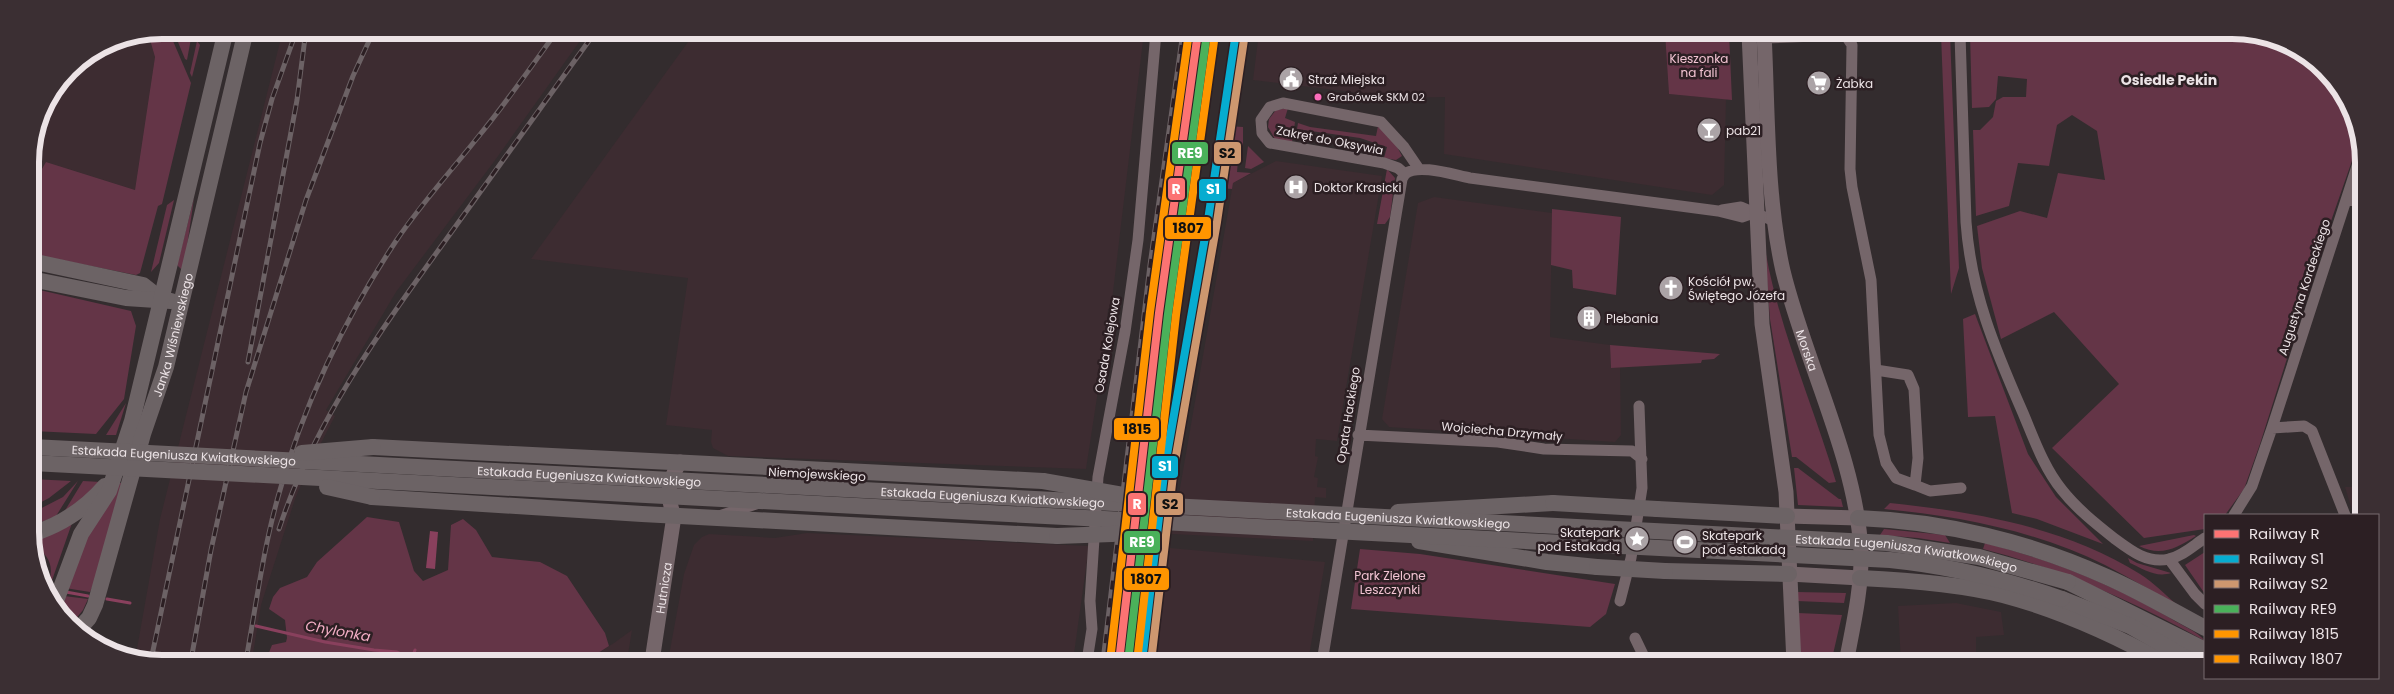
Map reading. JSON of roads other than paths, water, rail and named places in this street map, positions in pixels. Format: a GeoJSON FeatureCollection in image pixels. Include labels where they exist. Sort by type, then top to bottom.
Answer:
{"type":"FeatureCollection","features":[{"type":"Feature","properties":{"kind":"highway","name":"Janka Wiśniewskiego"},"geometry":{"type":"LineString","coordinates":[[117,468],[138,398],[223,39]]}},
{"type":"Feature","properties":{"kind":"highway","name":"Janka Wiśniewskiego"},"geometry":{"type":"LineString","coordinates":[[89,619],[103,580],[143,434],[166,367],[244,39]]}},
{"type":"Feature","properties":{"kind":"highway"},"geometry":{"type":"LineString","coordinates":[[39,263],[143,285],[162,300]]}},
{"type":"Feature","properties":{"kind":"highway"},"geometry":{"type":"LineString","coordinates":[[39,281],[126,298],[162,300],[182,304]]}},
{"type":"Feature","properties":{"kind":"highway","name":"Estakada Eugeniusza Kwiatkowskiego"},"geometry":{"type":"LineString","coordinates":[[39,447],[1887,543],[1979,557],[2068,582],[2204,650]]}},
{"type":"Feature","properties":{"kind":"highway"},"geometry":{"type":"LineString","coordinates":[[242,458],[373,447],[590,457],[1043,481],[1192,508]]}},
{"type":"Feature","properties":{"kind":"highway","name":"Estakada Eugeniusza Kwiatkowskiego"},"geometry":{"type":"LineString","coordinates":[[39,463],[1204,526],[1890,560],[1971,572],[2011,581],[2130,626],[2181,655]]}},
{"type":"Feature","properties":{"kind":"highway"},"geometry":{"type":"LineString","coordinates":[[39,531],[57,524],[84,506],[103,489],[117,468]]}},
{"type":"Feature","properties":{"kind":"highway"},"geometry":{"type":"LineString","coordinates":[[57,597],[80,534],[105,498],[117,468]]}},
{"type":"Feature","properties":{"kind":"highway"},"geometry":{"type":"LineString","coordinates":[[278,477],[391,500],[674,516],[840,523],[1057,536],[1112,534],[1204,526]]}},
{"type":"Feature","properties":{"kind":"highway"},"geometry":{"type":"LineString","coordinates":[[1352,514],[1553,503],[1787,516]]}},
{"type":"Feature","properties":{"kind":"highway"},"geometry":{"type":"LineString","coordinates":[[1858,518],[1906,522],[1983,535],[2025,546],[2107,577],[2204,627]]}},
{"type":"Feature","properties":{"kind":"highway"},"geometry":{"type":"LineString","coordinates":[[1354,532],[1546,562],[1665,570],[1789,574]]}},
{"type":"Feature","properties":{"kind":"highway"},"geometry":{"type":"LineString","coordinates":[[1970,588],[1983,535]]}},
{"type":"Feature","properties":{"kind":"highway"},"geometry":{"type":"LineString","coordinates":[[1860,578],[1970,588],[2002,595],[2069,616],[2151,655]]}},
{"type":"Feature","properties":{"kind":"main road"},"geometry":{"type":"LineString","coordinates":[[1749,39],[1756,212],[1764,346],[1786,492],[1794,655]]}},
{"type":"Feature","properties":{"kind":"main road","name":"Morska"},"geometry":{"type":"LineString","coordinates":[[1764,39],[1774,220],[1786,278],[1841,451],[1858,518],[1861,553],[1860,578],[1847,655]]}},
{"type":"Feature","properties":{"kind":"main road","name":"Hutnicza"},"geometry":{"type":"LineString","coordinates":[[653,655],[674,516],[683,503],[687,489],[680,462]]}},
{"type":"Feature","properties":{"kind":"main road"},"geometry":{"type":"LineString","coordinates":[[1787,516],[1858,518]]}},
{"type":"Feature","properties":{"kind":"main road"},"geometry":{"type":"LineString","coordinates":[[1789,574],[1860,578]]}},
{"type":"Feature","properties":{"kind":"street","name":"Osada Kolejowa"},"geometry":{"type":"LineString","coordinates":[[1087,655],[1092,629],[1090,601],[1098,477],[1125,332],[1138,240],[1155,39]]}},
{"type":"Feature","properties":{"kind":"street"},"geometry":{"type":"LineString","coordinates":[[1848,39],[1852,45],[1850,169],[1871,280],[1879,434],[1886,463],[1896,478],[1930,491],[1961,488]]}},
{"type":"Feature","properties":{"kind":"street"},"geometry":{"type":"LineString","coordinates":[[1960,39],[1968,253],[1985,321],[2030,430],[2055,480],[2085,515],[2130,550],[2149,559],[2169,559],[2184,553],[2204,539]]}},
{"type":"Feature","properties":{"kind":"street","name":"Zakręt do Oksywia"},"geometry":{"type":"LineString","coordinates":[[1404,174],[1398,168],[1384,163],[1270,143],[1262,133],[1261,120],[1270,107],[1283,102],[1381,122],[1404,147],[1419,170]]}},
{"type":"Feature","properties":{"kind":"street"},"geometry":{"type":"LineString","coordinates":[[1404,174],[1409,170],[1419,170],[1479,180],[1718,211],[1741,207],[1774,220]]}},
{"type":"Feature","properties":{"kind":"street","name":"Augustyna Kordeckiego"},"geometry":{"type":"LineString","coordinates":[[2235,514],[2252,486],[2355,173]]}},
{"type":"Feature","properties":{"kind":"street","name":"Opata Hackiego"},"geometry":{"type":"LineString","coordinates":[[1323,655],[1358,435],[1404,174]]}},
{"type":"Feature","properties":{"kind":"street"},"geometry":{"type":"LineString","coordinates":[[2347,198],[2355,201]]}},
{"type":"Feature","properties":{"kind":"street"},"geometry":{"type":"LineString","coordinates":[[1876,370],[1908,375],[1914,389],[1918,458],[1915,485]]}},
{"type":"Feature","properties":{"kind":"street"},"geometry":{"type":"LineString","coordinates":[[1620,601],[1637,526],[1642,488],[1639,406]]}},
{"type":"Feature","properties":{"kind":"street"},"geometry":{"type":"LineString","coordinates":[[2272,428],[2304,426],[2312,430],[2345,514]]}},
{"type":"Feature","properties":{"kind":"street","name":"Wojciecha Drzymały"},"geometry":{"type":"LineString","coordinates":[[1358,435],[1498,442],[1544,449],[1632,451],[1642,458]]}},
{"type":"Feature","properties":{"kind":"street","name":"Niemojewskiego"},"geometry":{"type":"LineString","coordinates":[[717,464],[761,485],[1020,499],[1074,494],[1096,510]]}},
{"type":"Feature","properties":{"kind":"street"},"geometry":{"type":"LineString","coordinates":[[713,518],[760,502],[1019,516],[1072,523],[1096,510]]}},
{"type":"Feature","properties":{"kind":"street"},"geometry":{"type":"LineString","coordinates":[[2169,559],[2204,603]]}},
{"type":"Feature","properties":{"kind":"street"},"geometry":{"type":"LineString","coordinates":[[1635,638],[1644,655]]}},
{"type":"Feature","properties":{"kind":"waterway","name":"Chylonka"},"geometry":{"type":"LineString","coordinates":[[66,592],[88,596]]}},
{"type":"Feature","properties":{"kind":"waterway","name":"Chylonka"},"geometry":{"type":"LineString","coordinates":[[107,599],[130,603]]}},
{"type":"Feature","properties":{"kind":"waterway","name":"Chylonka"},"geometry":{"type":"LineString","coordinates":[[256,626],[325,642],[397,652],[404,655]]}},
{"type":"Feature","properties":{"kind":"waterway"},"geometry":{"type":"LineString","coordinates":[[413,655],[415,650]]}},
{"type":"Feature","properties":{"kind":"railway"},"geometry":{"type":"LineString","coordinates":[[152,654],[260,143],[272,99],[294,39]]}},
{"type":"Feature","properties":{"kind":"railway"},"geometry":{"type":"LineString","coordinates":[[248,362],[297,100],[305,39]]}},
{"type":"Feature","properties":{"kind":"railway"},"geometry":{"type":"LineString","coordinates":[[192,655],[211,550],[246,392],[306,200],[353,76],[370,39]]}},
{"type":"Feature","properties":{"kind":"railway"},"geometry":{"type":"LineString","coordinates":[[247,655],[268,537],[278,497],[299,430],[327,364],[359,301],[396,241],[518,85],[551,39]]}},
{"type":"Feature","properties":{"kind":"railway"},"geometry":{"type":"LineString","coordinates":[[279,529],[311,452],[330,415],[373,343],[590,39]]}},
{"type":"Feature","properties":{"kind":"railway"},"geometry":{"type":"LineString","coordinates":[[1104,655],[1150,265],[1182,39]]}},
{"type":"Feature","properties":{"kind":"rail line","name":"1815"},"geometry":{"type":"LineString","coordinates":[[1111,655],[1150,312],[1188,39]]}},
{"type":"Feature","properties":{"kind":"rail line","name":"R"},"geometry":{"type":"LineString","coordinates":[[1120,655],[1159,313],[1197,39]]}},
{"type":"Feature","properties":{"kind":"rail line","name":"RE9"},"geometry":{"type":"LineString","coordinates":[[1129,655],[1168,314],[1206,39]]}},
{"type":"Feature","properties":{"kind":"rail line","name":"1807"},"geometry":{"type":"LineString","coordinates":[[1138,655],[1176,315],[1214,39]]}},
{"type":"Feature","properties":{"kind":"rail line","name":"S1"},"geometry":{"type":"LineString","coordinates":[[1143,655],[1165,466],[1208,220],[1235,39]]}},
{"type":"Feature","properties":{"kind":"rail line","name":"S2"},"geometry":{"type":"LineString","coordinates":[[1152,655],[1174,467],[1217,222],[1244,39]]}},
{"type":"Feature","properties":{"kind":"place","name":"Straż Miejska"},"geometry":{"type":"Point","coordinates":[1291,79]}},
{"type":"Feature","properties":{"kind":"place","name":"Żabka"},"geometry":{"type":"Point","coordinates":[1819,83]}},
{"type":"Feature","properties":{"kind":"place","name":"Grabówek SKM 02"},"geometry":{"type":"Point","coordinates":[1318,97]}},
{"type":"Feature","properties":{"kind":"place","name":"pab21"},"geometry":{"type":"Point","coordinates":[1709,130]}},
{"type":"Feature","properties":{"kind":"place","name":"Doktor Krasicki"},"geometry":{"type":"Point","coordinates":[1296,187]}},
{"type":"Feature","properties":{"kind":"place","name":"Kościół pw. Świętego Józefa"},"geometry":{"type":"Point","coordinates":[1671,288]}},
{"type":"Feature","properties":{"kind":"place","name":"Plebania"},"geometry":{"type":"Point","coordinates":[1589,318]}},
{"type":"Feature","properties":{"kind":"place","name":"Skatepark pod Estakadą"},"geometry":{"type":"Point","coordinates":[1637,539]}},
{"type":"Feature","properties":{"kind":"place","name":"Skatepark pod estakadą"},"geometry":{"type":"Point","coordinates":[1685,542]}},
{"type":"Feature","properties":{"kind":"district","name":"Osiedle Pekin"},"geometry":{"type":"Point","coordinates":[2169,80]}},
{"type":"Feature","properties":{"kind":"park label","name":"Kieszonka na fali"},"geometry":{"type":"Point","coordinates":[1699,65]}},
{"type":"Feature","properties":{"kind":"park label","name":"Park Zielone Leszczynki"},"geometry":{"type":"Point","coordinates":[1390,582]}}]}
